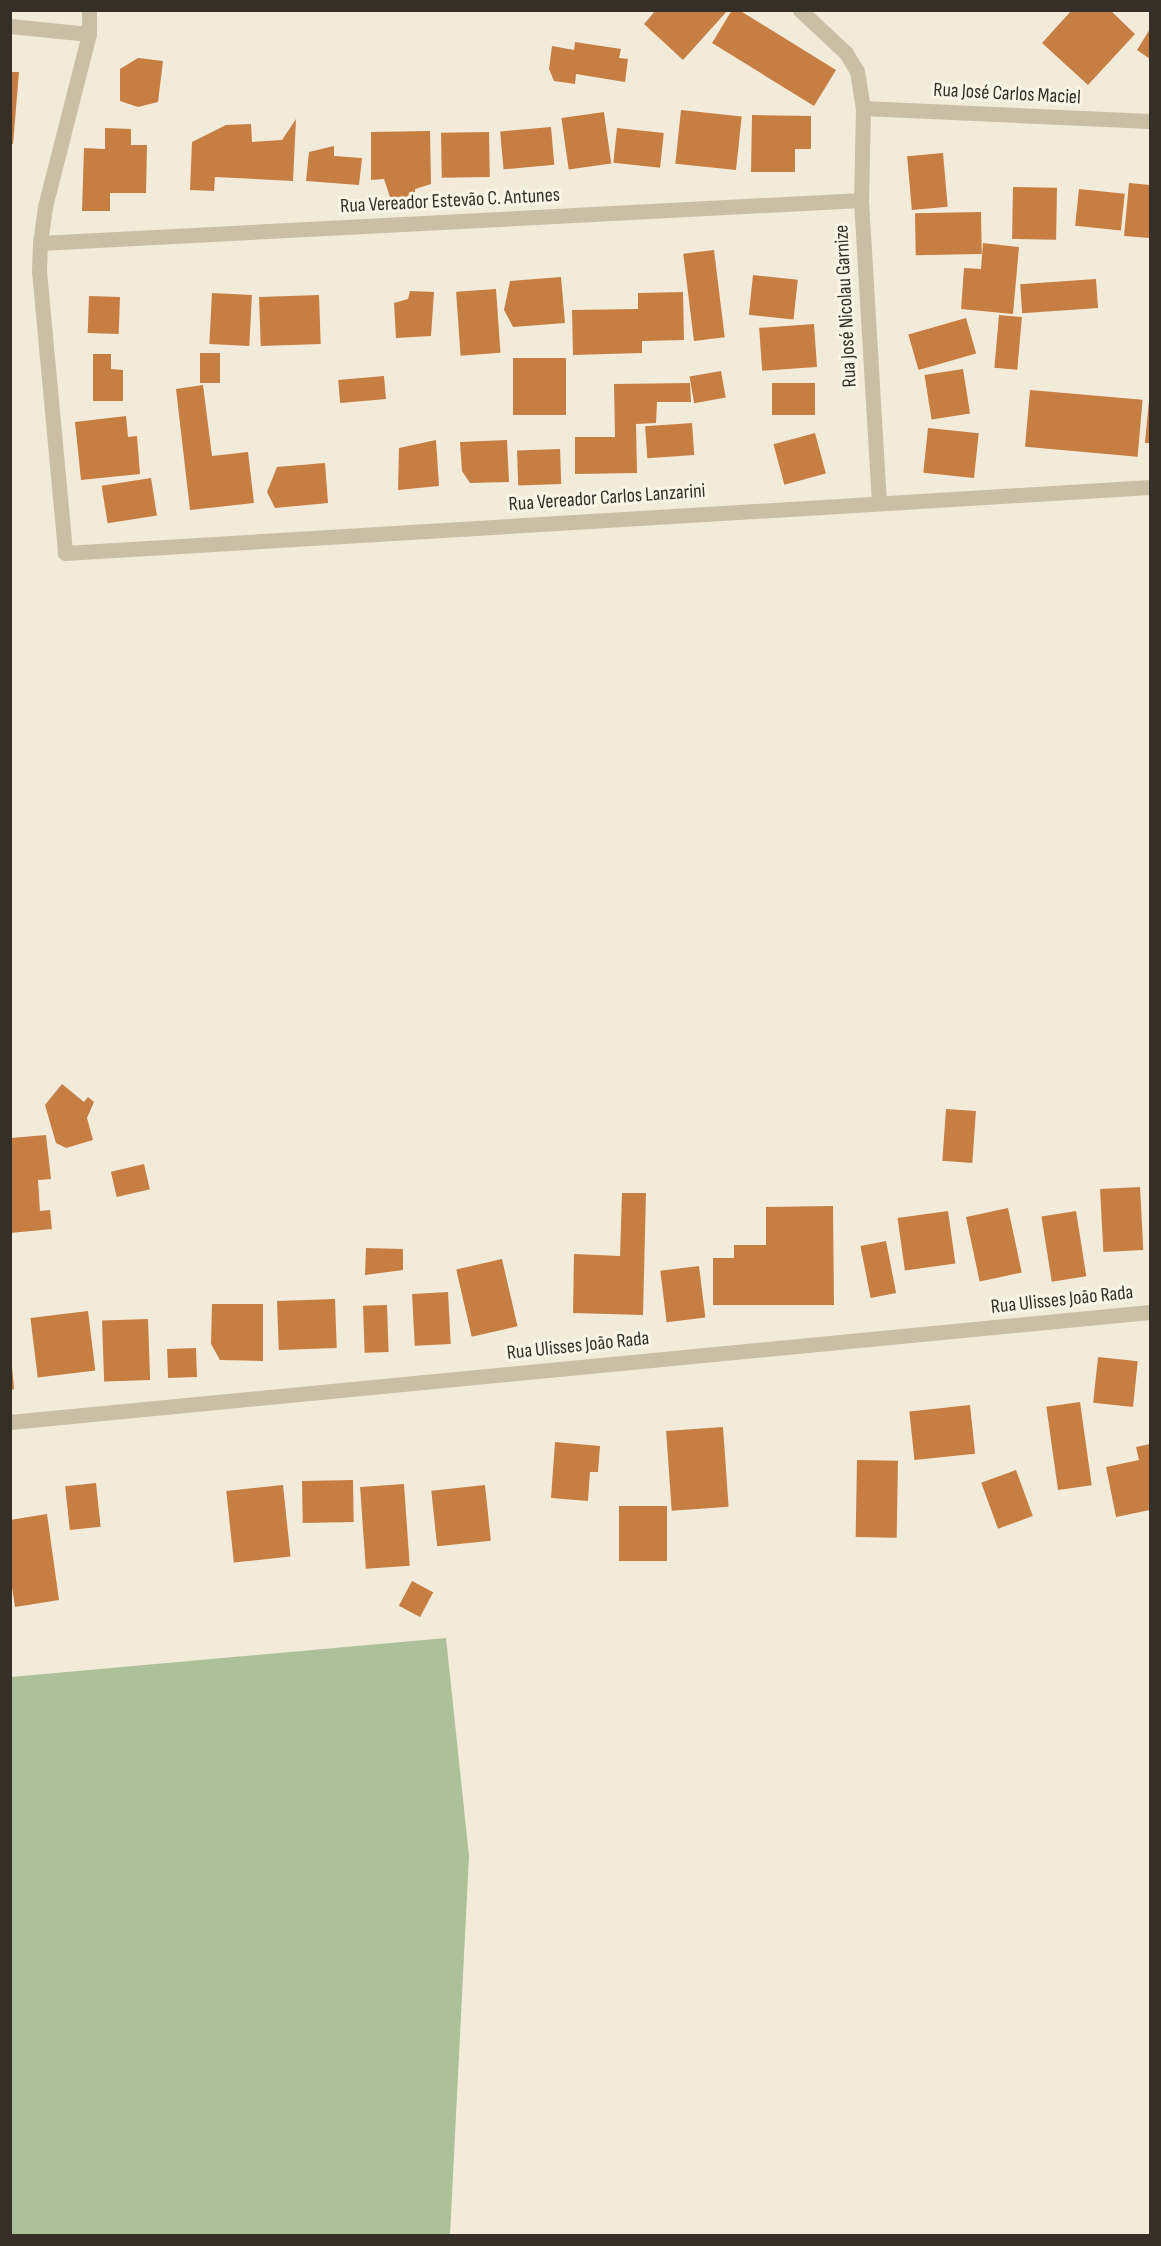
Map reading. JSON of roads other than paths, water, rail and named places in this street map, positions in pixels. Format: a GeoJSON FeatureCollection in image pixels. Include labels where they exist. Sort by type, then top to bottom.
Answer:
{"type":"FeatureCollection","features":[{"type":"Feature","properties":{"kind":"street"},"geometry":{"type":"LineString","coordinates":[[40,243],[45,207],[89,34],[89,10]]}},
{"type":"Feature","properties":{"kind":"street","name":"Rua José Nicolau Garnize"},"geometry":{"type":"LineString","coordinates":[[800,10],[846,53],[857,71],[862,108],[861,200],[879,502]]}},
{"type":"Feature","properties":{"kind":"street"},"geometry":{"type":"LineString","coordinates":[[10,26],[89,34]]}},
{"type":"Feature","properties":{"kind":"street","name":"Rua José Carlos Maciel"},"geometry":{"type":"LineString","coordinates":[[862,108],[1150,121]]}},
{"type":"Feature","properties":{"kind":"street","name":"Rua Vereador Estevão C. Antunes"},"geometry":{"type":"LineString","coordinates":[[40,243],[861,200]]}},
{"type":"Feature","properties":{"kind":"street","name":"Rua Vereador Carlos Lanzarini"},"geometry":{"type":"LineString","coordinates":[[40,243],[40,282],[65,553],[1150,487]]}},
{"type":"Feature","properties":{"kind":"street","name":"Rua Ulisses João Rada"},"geometry":{"type":"LineString","coordinates":[[10,1422],[1150,1312]]}}]}
